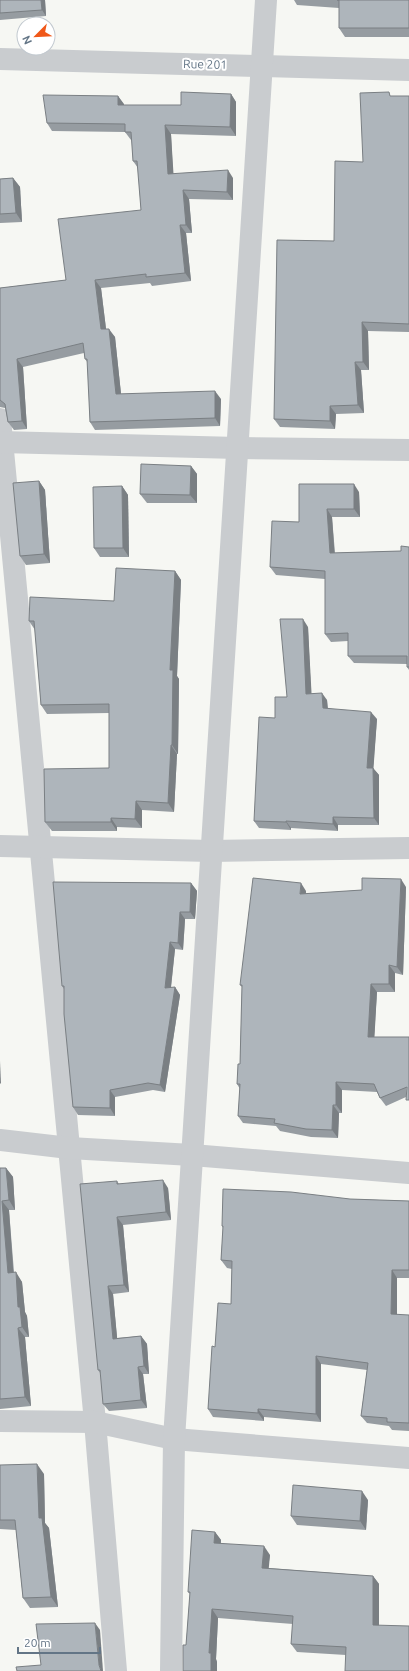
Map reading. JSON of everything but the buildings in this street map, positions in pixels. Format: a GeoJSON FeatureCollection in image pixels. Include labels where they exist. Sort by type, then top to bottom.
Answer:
{"type":"FeatureCollection","features":[{"type":"Feature","properties":{"kind":"street"},"geometry":{"type":"LineString","coordinates":[[171,1671],[174,1439],[266,0]]}},
{"type":"Feature","properties":{"kind":"street","name":"Rue 201"},"geometry":{"type":"LineString","coordinates":[[0,59],[409,70]]}},
{"type":"Feature","properties":{"kind":"street"},"geometry":{"type":"LineString","coordinates":[[0,418],[1,442],[95,1422],[116,1671]]}},
{"type":"Feature","properties":{"kind":"street"},"geometry":{"type":"LineString","coordinates":[[1,442],[238,448],[409,450]]}},
{"type":"Feature","properties":{"kind":"street"},"geometry":{"type":"LineString","coordinates":[[0,846],[212,851],[409,848]]}},
{"type":"Feature","properties":{"kind":"street"},"geometry":{"type":"LineString","coordinates":[[0,1140],[69,1148],[409,1173]]}},
{"type":"Feature","properties":{"kind":"street"},"geometry":{"type":"LineString","coordinates":[[0,1421],[95,1422],[174,1439],[409,1458]]}}]}
